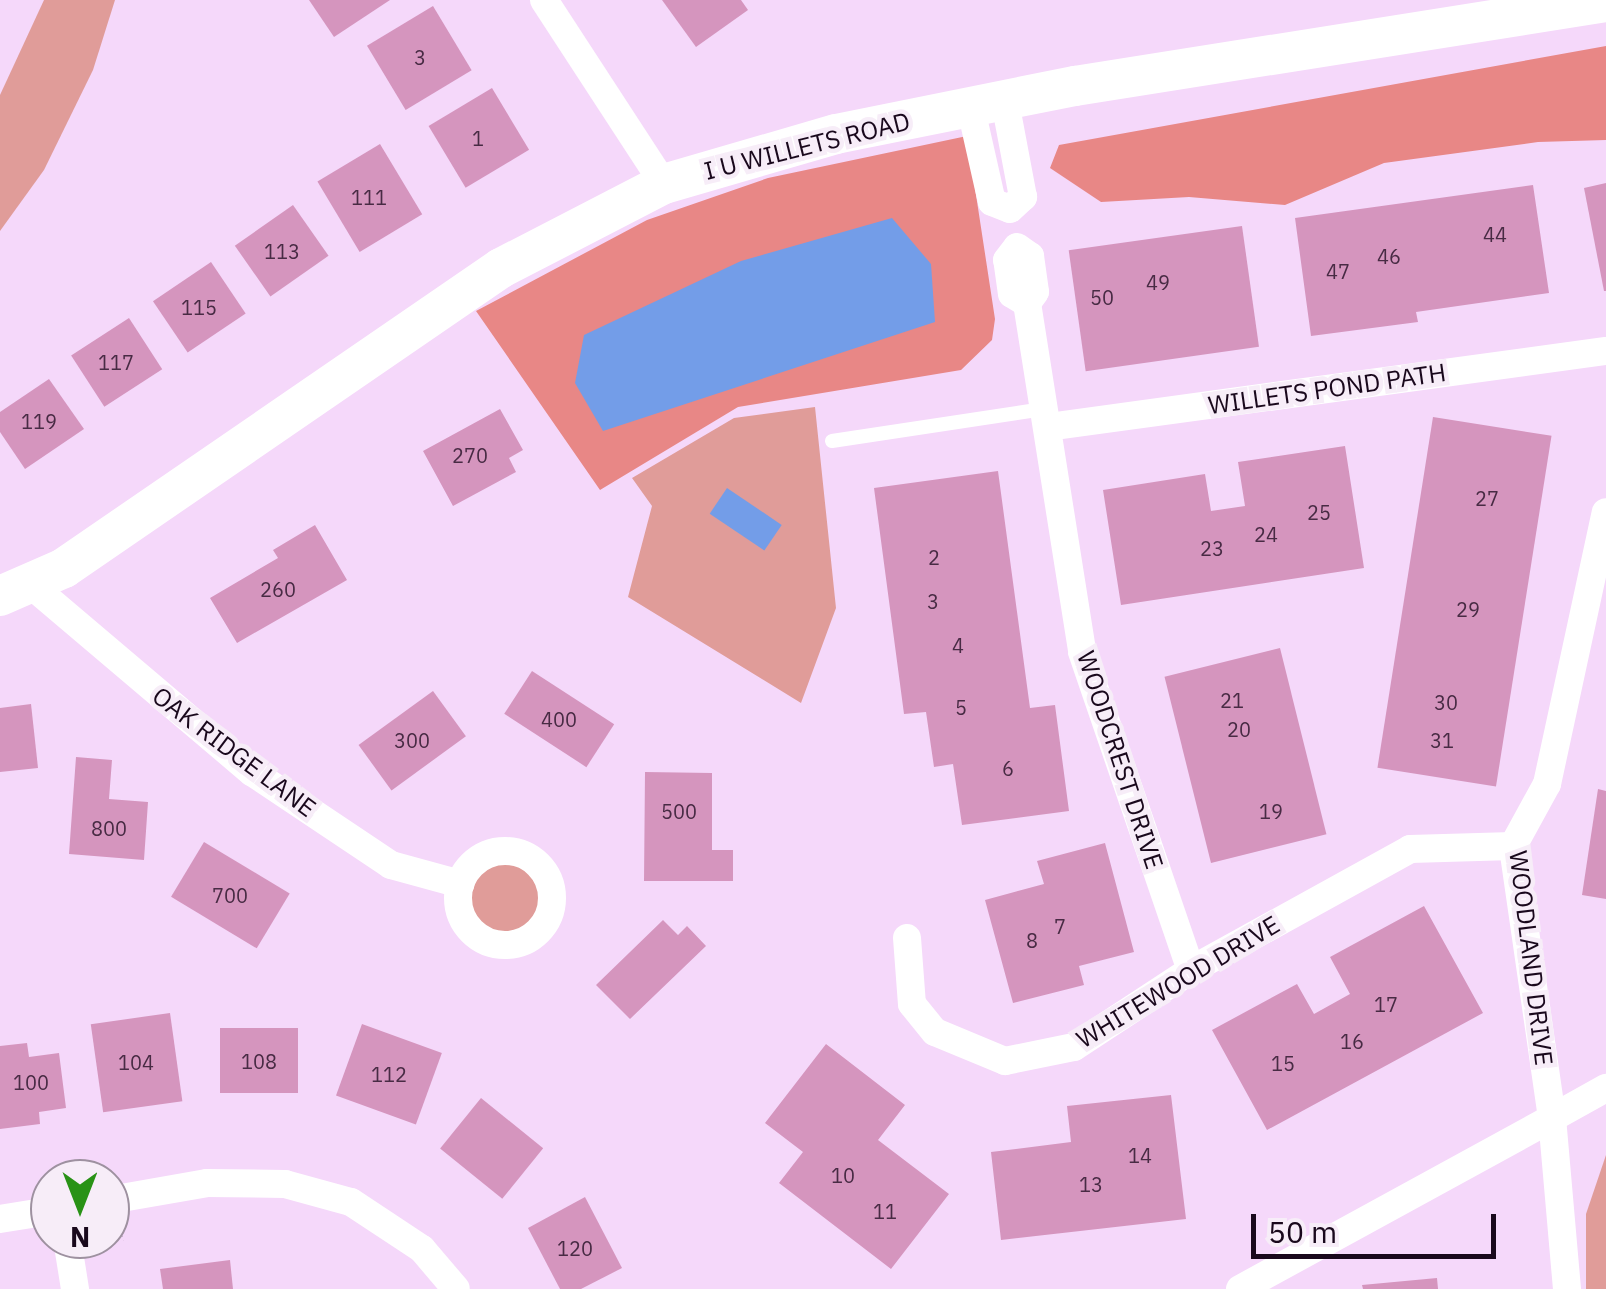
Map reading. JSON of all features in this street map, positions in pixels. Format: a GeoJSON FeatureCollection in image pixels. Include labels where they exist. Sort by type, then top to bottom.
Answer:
{"type":"FeatureCollection","features":[{"type":"Feature","properties":{"kind":"main road","name":"I U WILLETS ROAD"},"geometry":{"type":"LineString","coordinates":[[15,590],[501,268],[664,184],[740,156],[1433,15],[1606,2]]}},
{"type":"Feature","properties":{"kind":"street"},"geometry":{"type":"LineString","coordinates":[[544,0],[664,184]]}},
{"type":"Feature","properties":{"kind":"street","name":"WOODCREST DRIVE"},"geometry":{"type":"LineString","coordinates":[[988,105],[992,202],[1010,209],[1017,247],[1007,260],[1011,287],[1026,303],[1082,652],[1191,970]]}},
{"type":"Feature","properties":{"kind":"street","name":"WILLETS POND PATH"},"geometry":{"type":"LineString","coordinates":[[1046,418],[1606,351]]}},
{"type":"Feature","properties":{"kind":"street","name":"WOODLAND DRIVE"},"geometry":{"type":"LineString","coordinates":[[1567,1289],[1552,1118],[1513,846],[1547,784],[1606,512]]}},
{"type":"Feature","properties":{"kind":"street","name":"OAK RIDGE LANE"},"geometry":{"type":"LineString","coordinates":[[15,590],[252,772],[391,865],[460,884]]}},
{"type":"Feature","properties":{"kind":"street","name":"WHITEWOOD DRIVE"},"geometry":{"type":"LineString","coordinates":[[906,938],[912,1004],[935,1032],[1005,1061],[1074,1046],[1191,970],[1410,849],[1513,846]]}},
{"type":"Feature","properties":{"kind":"street"},"geometry":{"type":"LineString","coordinates":[[1240,1289],[1606,1088]]}},
{"type":"Feature","properties":{"kind":"street"},"geometry":{"type":"LineString","coordinates":[[130,1196],[207,1183],[285,1184],[351,1202],[422,1248],[456,1289]]}},
{"type":"Feature","properties":{"kind":"street"},"geometry":{"type":"LineString","coordinates":[[0,1218],[30,1214]]}},
{"type":"Feature","properties":{"kind":"street"},"geometry":{"type":"LineString","coordinates":[[70,1259],[75,1289]]}},
{"type":"Feature","properties":{"kind":"lane"},"geometry":{"type":"LineString","coordinates":[[832,442],[1046,418]]}},
{"type":"Feature","properties":{"kind":"shaded area"},"geometry":{"type":"Polygon","coordinates":[[[44,0],[115,0],[93,70],[44,170],[0,231],[0,95],[44,0]]]}},
{"type":"Feature","properties":{"kind":"shaded area"},"geometry":{"type":"Polygon","coordinates":[[[1606,46],[1606,140],[1538,142],[1384,163],[1285,205],[1189,197],[1101,202],[1050,168],[1059,145],[1606,46]]]}},
{"type":"Feature","properties":{"kind":"shaded area"},"geometry":{"type":"Polygon","coordinates":[[[967,136],[995,319],[992,340],[961,370],[738,407],[600,490],[476,311],[647,220],[768,178],[967,136]]]}},
{"type":"Feature","properties":{"kind":"shaded area"},"geometry":{"type":"Polygon","coordinates":[[[815,407],[836,608],[801,703],[628,597],[652,506],[632,478],[734,418],[815,407]]]}},
{"type":"Feature","properties":{"kind":"shaded area"},"geometry":{"type":"Polygon","coordinates":[[[505,851],[523,855],[538,865],[548,880],[552,898],[548,916],[538,931],[523,941],[505,945],[487,941],[472,931],[462,916],[458,898],[462,880],[472,865],[487,855],[505,851]]]}},
{"type":"Feature","properties":{"kind":"shaded area"},"geometry":{"type":"Polygon","coordinates":[[[1606,1155],[1606,1289],[1586,1289],[1586,1214],[1606,1155]]]}},
{"type":"Feature","properties":{"kind":"water"},"geometry":{"type":"Polygon","coordinates":[[[892,218],[931,264],[935,322],[603,431],[575,383],[584,335],[741,261],[892,218]]]}},
{"type":"Feature","properties":{"kind":"water"},"geometry":{"type":"Polygon","coordinates":[[[727,488],[782,525],[764,551],[710,514],[727,488]]]}},
{"type":"Feature","properties":{"kind":"building"},"geometry":{"type":"Polygon","coordinates":[[[309,0],[390,0],[334,37],[309,0]]]}},
{"type":"Feature","properties":{"kind":"building"},"geometry":{"type":"Polygon","coordinates":[[[662,0],[741,0],[748,10],[696,47],[662,0]]]}},
{"type":"Feature","properties":{"kind":"building"},"geometry":{"type":"Polygon","coordinates":[[[433,6],[472,70],[406,110],[367,46],[433,6]]]}},
{"type":"Feature","properties":{"kind":"building"},"geometry":{"type":"Polygon","coordinates":[[[492,88],[529,150],[466,188],[429,126],[492,88]]]}},
{"type":"Feature","properties":{"kind":"building"},"geometry":{"type":"Polygon","coordinates":[[[380,144],[422,214],[360,252],[317,182],[380,144]]]}},
{"type":"Feature","properties":{"kind":"building"},"geometry":{"type":"Polygon","coordinates":[[[1606,183],[1606,291],[1604,291],[1584,188],[1606,183]]]}},
{"type":"Feature","properties":{"kind":"building"},"geometry":{"type":"Polygon","coordinates":[[[1533,185],[1549,293],[1416,312],[1418,322],[1311,336],[1295,218],[1533,185]]]}},
{"type":"Feature","properties":{"kind":"building"},"geometry":{"type":"Polygon","coordinates":[[[293,205],[329,256],[270,297],[235,246],[293,205]]]}},
{"type":"Feature","properties":{"kind":"building"},"geometry":{"type":"Polygon","coordinates":[[[1242,226],[1259,347],[1086,371],[1069,250],[1242,226]]]}},
{"type":"Feature","properties":{"kind":"building"},"geometry":{"type":"Polygon","coordinates":[[[211,262],[246,313],[188,353],[153,301],[211,262]]]}},
{"type":"Feature","properties":{"kind":"building"},"geometry":{"type":"Polygon","coordinates":[[[129,318],[162,369],[104,407],[71,356],[129,318]]]}},
{"type":"Feature","properties":{"kind":"building"},"geometry":{"type":"Polygon","coordinates":[[[49,379],[84,429],[25,469],[0,432],[0,412],[49,379]]]}},
{"type":"Feature","properties":{"kind":"building"},"geometry":{"type":"Polygon","coordinates":[[[500,409],[523,450],[509,458],[516,472],[453,506],[423,451],[500,409]]]}},
{"type":"Feature","properties":{"kind":"building"},"geometry":{"type":"Polygon","coordinates":[[[1433,417],[1552,436],[1496,786],[1377,768],[1433,417]]]}},
{"type":"Feature","properties":{"kind":"building"},"geometry":{"type":"Polygon","coordinates":[[[1345,446],[1364,568],[1121,605],[1103,490],[1205,474],[1211,511],[1245,506],[1238,462],[1345,446]]]}},
{"type":"Feature","properties":{"kind":"building"},"geometry":{"type":"Polygon","coordinates":[[[998,471],[1030,708],[1055,705],[1069,811],[962,825],[953,764],[934,767],[926,712],[904,714],[874,488],[998,471]]]}},
{"type":"Feature","properties":{"kind":"building"},"geometry":{"type":"Polygon","coordinates":[[[315,525],[347,580],[237,643],[210,598],[278,558],[273,550],[315,525]]]}},
{"type":"Feature","properties":{"kind":"building"},"geometry":{"type":"Polygon","coordinates":[[[1280,648],[1326,834],[1211,863],[1165,677],[1280,648]]]}},
{"type":"Feature","properties":{"kind":"building"},"geometry":{"type":"Polygon","coordinates":[[[532,671],[614,724],[586,767],[504,714],[532,671]]]}},
{"type":"Feature","properties":{"kind":"building"},"geometry":{"type":"Polygon","coordinates":[[[433,691],[466,736],[391,790],[359,745],[433,691]]]}},
{"type":"Feature","properties":{"kind":"building"},"geometry":{"type":"Polygon","coordinates":[[[31,704],[38,768],[0,772],[0,708],[31,704]]]}},
{"type":"Feature","properties":{"kind":"building"},"geometry":{"type":"Polygon","coordinates":[[[76,757],[112,760],[109,799],[148,802],[144,860],[69,854],[76,757]]]}},
{"type":"Feature","properties":{"kind":"building"},"geometry":{"type":"Polygon","coordinates":[[[645,772],[712,773],[712,850],[733,850],[733,881],[644,881],[645,772]]]}},
{"type":"Feature","properties":{"kind":"building"},"geometry":{"type":"Polygon","coordinates":[[[1598,789],[1606,791],[1606,899],[1582,895],[1598,789]]]}},
{"type":"Feature","properties":{"kind":"building"},"geometry":{"type":"Polygon","coordinates":[[[204,842],[290,894],[257,948],[171,897],[204,842]]]}},
{"type":"Feature","properties":{"kind":"building"},"geometry":{"type":"Polygon","coordinates":[[[1105,843],[1134,952],[1079,966],[1084,985],[1013,1003],[985,900],[1044,884],[1037,861],[1105,843]]]}},
{"type":"Feature","properties":{"kind":"building"},"geometry":{"type":"Polygon","coordinates":[[[1424,906],[1483,1013],[1267,1130],[1212,1030],[1297,984],[1314,1014],[1350,994],[1330,957],[1424,906]]]}},
{"type":"Feature","properties":{"kind":"building"},"geometry":{"type":"Polygon","coordinates":[[[663,920],[678,935],[687,926],[706,946],[630,1019],[596,985],[663,920]]]}},
{"type":"Feature","properties":{"kind":"building"},"geometry":{"type":"Polygon","coordinates":[[[170,1013],[182,1101],[103,1112],[91,1024],[170,1013]]]}},
{"type":"Feature","properties":{"kind":"building"},"geometry":{"type":"Polygon","coordinates":[[[362,1024],[442,1053],[416,1124],[336,1095],[362,1024]]]}},
{"type":"Feature","properties":{"kind":"building"},"geometry":{"type":"Polygon","coordinates":[[[220,1028],[298,1028],[298,1093],[220,1093],[220,1028]]]}},
{"type":"Feature","properties":{"kind":"building"},"geometry":{"type":"Polygon","coordinates":[[[27,1043],[29,1057],[59,1053],[66,1108],[39,1112],[40,1124],[0,1129],[0,1046],[27,1043]]]}},
{"type":"Feature","properties":{"kind":"building"},"geometry":{"type":"Polygon","coordinates":[[[826,1044],[905,1105],[878,1140],[949,1194],[891,1269],[779,1183],[803,1152],[765,1123],[826,1044]]]}},
{"type":"Feature","properties":{"kind":"building"},"geometry":{"type":"Polygon","coordinates":[[[1171,1095],[1186,1219],[1001,1240],[991,1152],[1071,1142],[1067,1106],[1171,1095]]]}},
{"type":"Feature","properties":{"kind":"building"},"geometry":{"type":"Polygon","coordinates":[[[481,1098],[543,1148],[502,1199],[440,1149],[481,1098]]]}},
{"type":"Feature","properties":{"kind":"building"},"geometry":{"type":"Polygon","coordinates":[[[585,1197],[622,1268],[581,1289],[560,1289],[528,1228],[585,1197]]]}},
{"type":"Feature","properties":{"kind":"building"},"geometry":{"type":"Polygon","coordinates":[[[230,1260],[233,1289],[163,1289],[160,1269],[230,1260]]]}},
{"type":"Feature","properties":{"kind":"building"},"geometry":{"type":"Polygon","coordinates":[[[1437,1278],[1438,1289],[1363,1289],[1362,1285],[1437,1278]]]}}]}
